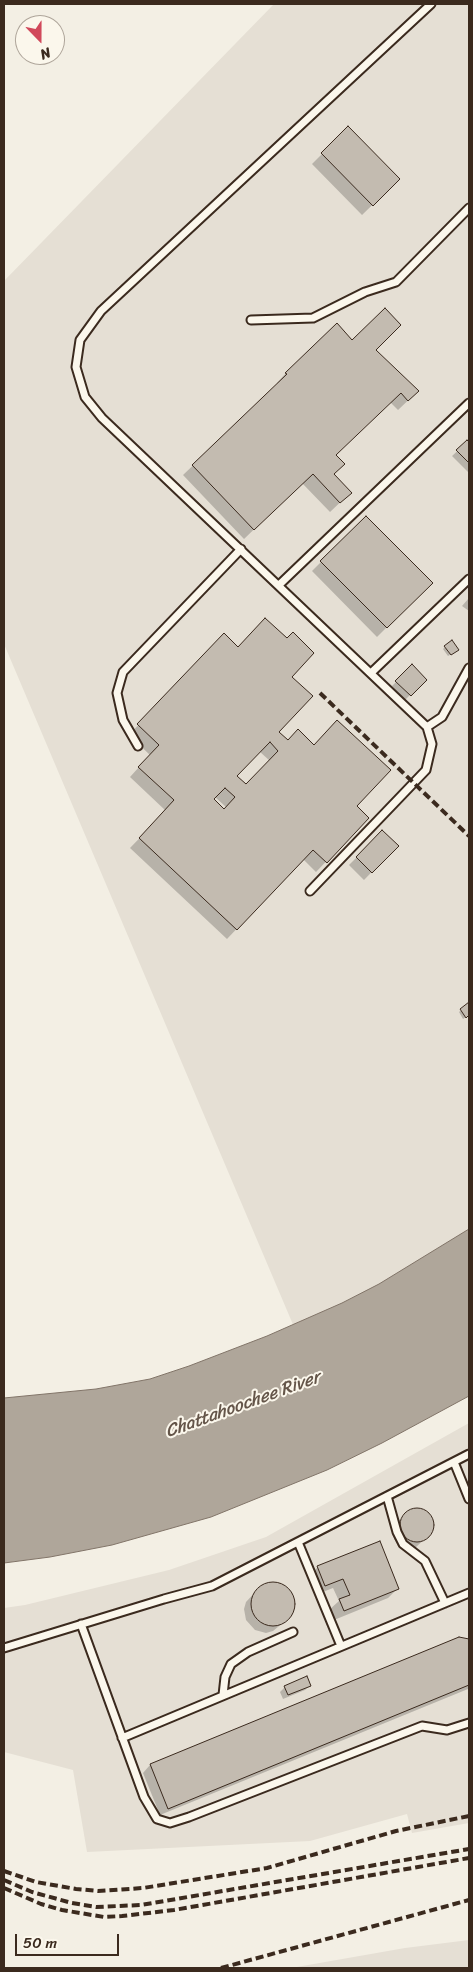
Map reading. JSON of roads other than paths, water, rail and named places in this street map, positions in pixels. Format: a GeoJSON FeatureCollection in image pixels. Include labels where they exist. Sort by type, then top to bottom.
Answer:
{"type":"FeatureCollection","features":[{"type":"Feature","properties":{"kind":"lane"},"geometry":{"type":"LineString","coordinates":[[310,891],[426,770],[432,744],[427,726],[102,418],[85,397],[76,367],[80,340],[101,311],[431,4]]}},
{"type":"Feature","properties":{"kind":"lane"},"geometry":{"type":"LineString","coordinates":[[251,320],[313,318],[364,292],[396,282],[469,208]]}},
{"type":"Feature","properties":{"kind":"lane"},"geometry":{"type":"LineString","coordinates":[[279,586],[469,403]]}},
{"type":"Feature","properties":{"kind":"lane"},"geometry":{"type":"LineString","coordinates":[[138,746],[123,720],[117,693],[123,672],[241,549]]}},
{"type":"Feature","properties":{"kind":"lane"},"geometry":{"type":"LineString","coordinates":[[370,673],[469,579]]}},
{"type":"Feature","properties":{"kind":"lane"},"geometry":{"type":"LineString","coordinates":[[427,726],[442,717],[469,668]]}},
{"type":"Feature","properties":{"kind":"lane"},"geometry":{"type":"LineString","coordinates":[[4,1648],[212,1586],[469,1454]]}},
{"type":"Feature","properties":{"kind":"lane"},"geometry":{"type":"LineString","coordinates":[[454,1462],[469,1499]]}},
{"type":"Feature","properties":{"kind":"lane"},"geometry":{"type":"LineString","coordinates":[[387,1496],[397,1532],[403,1544],[425,1560],[445,1603]]}},
{"type":"Feature","properties":{"kind":"lane"},"geometry":{"type":"LineString","coordinates":[[298,1542],[342,1646]]}},
{"type":"Feature","properties":{"kind":"lane"},"geometry":{"type":"LineString","coordinates":[[122,1738],[469,1593]]}},
{"type":"Feature","properties":{"kind":"lane"},"geometry":{"type":"LineString","coordinates":[[81,1624],[144,1797],[157,1818],[170,1823],[422,1726],[448,1730],[469,1723]]}},
{"type":"Feature","properties":{"kind":"lane"},"geometry":{"type":"LineString","coordinates":[[223,1696],[225,1677],[231,1664],[248,1652],[293,1632]]}},
{"type":"Feature","properties":{"kind":"water","name":"Chattahoochee River"},"geometry":{"type":"Polygon","coordinates":[[[469,1229],[469,1396],[327,1470],[211,1517],[112,1545],[50,1557],[4,1563],[4,1398],[96,1389],[150,1379],[189,1366],[267,1336],[342,1303],[379,1284],[469,1229]]]}},
{"type":"Feature","properties":{"kind":"railway"},"geometry":{"type":"LineString","coordinates":[[320,693],[469,836]]}},
{"type":"Feature","properties":{"kind":"railway"},"geometry":{"type":"LineString","coordinates":[[4,1871],[36,1882],[76,1889],[98,1891],[143,1888],[267,1868],[396,1831],[469,1816]]}},
{"type":"Feature","properties":{"kind":"railway"},"geometry":{"type":"LineString","coordinates":[[4,1880],[32,1892],[72,1903],[96,1907],[141,1905],[469,1849]]}},
{"type":"Feature","properties":{"kind":"railway"},"geometry":{"type":"LineString","coordinates":[[4,1888],[41,1904],[62,1910],[104,1917],[122,1916],[174,1910],[469,1858]]}},
{"type":"Feature","properties":{"kind":"railway"},"geometry":{"type":"LineString","coordinates":[[221,1968],[469,1900]]}}]}
